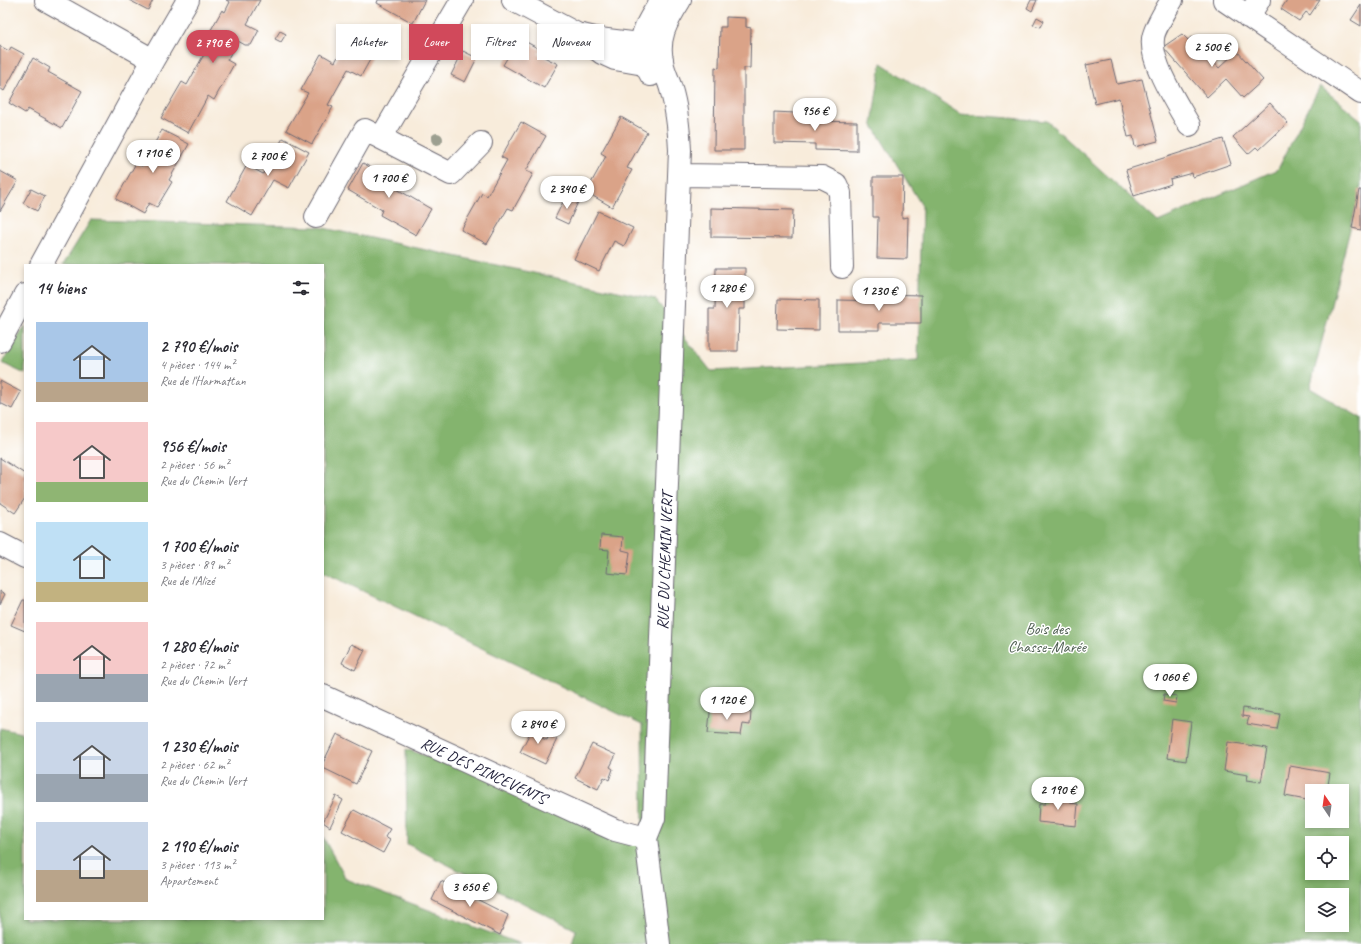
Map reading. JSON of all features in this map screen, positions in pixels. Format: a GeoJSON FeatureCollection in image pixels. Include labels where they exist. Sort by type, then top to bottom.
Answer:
{"type":"FeatureCollection","features":[{"type":"Feature","properties":{"kind":"street"},"geometry":{"type":"LineString","coordinates":[[46,0],[152,60]]}},
{"type":"Feature","properties":{"kind":"street"},"geometry":{"type":"LineString","coordinates":[[42,264],[152,60],[188,0]]}},
{"type":"Feature","properties":{"kind":"street"},"geometry":{"type":"LineString","coordinates":[[381,138],[462,0]]}},
{"type":"Feature","properties":{"kind":"street"},"geometry":{"type":"LineString","coordinates":[[514,0],[575,33],[652,53]]}},
{"type":"Feature","properties":{"kind":"street"},"geometry":{"type":"LineString","coordinates":[[652,53],[648,23],[662,0]]}},
{"type":"Feature","properties":{"kind":"street"},"geometry":{"type":"LineString","coordinates":[[652,53],[680,0]]}},
{"type":"Feature","properties":{"kind":"street"},"geometry":{"type":"LineString","coordinates":[[1172,0],[1152,38],[1159,70],[1189,125]]}},
{"type":"Feature","properties":{"kind":"street"},"geometry":{"type":"LineString","coordinates":[[1224,0],[1254,8],[1361,93]]}},
{"type":"Feature","properties":{"kind":"street","name":"RUE DU CHEMIN VERT"},"geometry":{"type":"LineString","coordinates":[[652,53],[668,101],[677,119],[680,150],[654,818],[646,838],[659,944]]}},
{"type":"Feature","properties":{"kind":"street"},"geometry":{"type":"LineString","coordinates":[[316,217],[365,130],[451,174],[481,143]]}},
{"type":"Feature","properties":{"kind":"street"},"geometry":{"type":"LineString","coordinates":[[680,175],[822,177],[836,184],[840,193],[842,267]]}},
{"type":"Feature","properties":{"kind":"street"},"geometry":{"type":"LineString","coordinates":[[0,341],[24,297]]}},
{"type":"Feature","properties":{"kind":"street"},"geometry":{"type":"LineString","coordinates":[[0,544],[24,556]]}},
{"type":"Feature","properties":{"kind":"street","name":"RUE DES PINCEVENTS"},"geometry":{"type":"LineString","coordinates":[[324,696],[615,830],[646,838]]}},
{"type":"Feature","properties":{"kind":"green space","name":"Bois des Chasse-Marée"},"geometry":{"type":"Polygon","coordinates":[[[881,63],[960,114],[1047,121],[1158,222],[1278,169],[1320,86],[1361,120],[1361,186],[1310,388],[1361,418],[1361,944],[572,944],[576,930],[407,844],[406,749],[643,831],[642,725],[324,572],[324,264],[64,264],[91,220],[319,227],[655,299],[711,371],[918,360],[922,206],[872,124],[881,63]]]}},
{"type":"Feature","properties":{"kind":"green space"},"geometry":{"type":"Polygon","coordinates":[[[24,328],[24,374],[2,363],[24,328]]]}},
{"type":"Feature","properties":{"kind":"green space"},"geometry":{"type":"Polygon","coordinates":[[[0,728],[24,734],[24,920],[324,920],[324,839],[346,879],[520,944],[0,944],[0,728]]]}},
{"type":"Feature","properties":{"kind":"building"},"geometry":{"type":"Polygon","coordinates":[[[129,0],[153,0],[148,10],[129,0]]]}},
{"type":"Feature","properties":{"kind":"building"},"geometry":{"type":"Polygon","coordinates":[[[226,0],[260,0],[247,24],[259,30],[251,45],[245,45],[238,41],[227,60],[234,64],[214,100],[208,96],[188,133],[161,118],[182,82],[187,85],[207,49],[202,46],[222,10],[225,12],[230,2],[226,0]]]}},
{"type":"Feature","properties":{"kind":"building"},"geometry":{"type":"Polygon","coordinates":[[[378,0],[425,0],[413,23],[377,3],[378,0]]]}},
{"type":"Feature","properties":{"kind":"building"},"geometry":{"type":"Polygon","coordinates":[[[1031,0],[1037,0],[1032,11],[1027,8],[1031,0]]]}},
{"type":"Feature","properties":{"kind":"building"},"geometry":{"type":"Polygon","coordinates":[[[1287,0],[1320,0],[1310,15],[1306,12],[1299,21],[1281,9],[1287,0]]]}},
{"type":"Feature","properties":{"kind":"building"},"geometry":{"type":"Polygon","coordinates":[[[1361,5],[1361,26],[1351,20],[1361,5]]]}},
{"type":"Feature","properties":{"kind":"building"},"geometry":{"type":"Polygon","coordinates":[[[726,17],[746,18],[746,27],[751,28],[750,68],[744,68],[744,150],[714,150],[715,67],[719,68],[720,27],[726,27],[726,17]]]}},
{"type":"Feature","properties":{"kind":"building"},"geometry":{"type":"Polygon","coordinates":[[[1037,17],[1044,21],[1041,27],[1033,25],[1037,17]]]}},
{"type":"Feature","properties":{"kind":"building"},"geometry":{"type":"Polygon","coordinates":[[[280,31],[286,34],[281,42],[275,39],[280,31]]]}},
{"type":"Feature","properties":{"kind":"building"},"geometry":{"type":"Polygon","coordinates":[[[1182,34],[1188,40],[1191,37],[1219,68],[1237,51],[1263,80],[1243,98],[1226,79],[1207,97],[1163,47],[1182,34]]]}},
{"type":"Feature","properties":{"kind":"building"},"geometry":{"type":"Polygon","coordinates":[[[529,43],[537,48],[537,60],[550,60],[558,64],[544,88],[503,65],[506,60],[529,60],[529,43]]]}},
{"type":"Feature","properties":{"kind":"building"},"geometry":{"type":"Polygon","coordinates":[[[0,46],[9,51],[11,47],[24,54],[4,91],[0,88],[0,46]]]}},
{"type":"Feature","properties":{"kind":"building"},"geometry":{"type":"Polygon","coordinates":[[[463,51],[471,55],[471,60],[476,60],[465,82],[451,75],[458,60],[463,60],[463,51]]]}},
{"type":"Feature","properties":{"kind":"building"},"geometry":{"type":"Polygon","coordinates":[[[321,54],[335,62],[336,60],[370,60],[361,76],[348,69],[328,105],[333,107],[312,144],[286,130],[308,93],[301,90],[321,54]]]}},
{"type":"Feature","properties":{"kind":"building"},"geometry":{"type":"Polygon","coordinates":[[[33,58],[50,68],[48,72],[82,91],[62,128],[28,109],[25,113],[9,103],[33,58]]]}},
{"type":"Feature","properties":{"kind":"building"},"geometry":{"type":"Polygon","coordinates":[[[1111,60],[1117,84],[1142,79],[1158,141],[1135,147],[1133,136],[1128,137],[1119,98],[1095,104],[1086,65],[1111,60]]]}},
{"type":"Feature","properties":{"kind":"building"},"geometry":{"type":"Polygon","coordinates":[[[1270,103],[1288,123],[1259,150],[1256,147],[1248,154],[1233,137],[1270,103]]]}},
{"type":"Feature","properties":{"kind":"building"},"geometry":{"type":"Polygon","coordinates":[[[774,112],[816,114],[816,121],[857,122],[857,151],[815,150],[815,144],[774,143],[774,112]]]}},
{"type":"Feature","properties":{"kind":"building"},"geometry":{"type":"Polygon","coordinates":[[[621,117],[647,132],[627,168],[632,170],[612,207],[586,192],[606,156],[601,153],[621,117]]]}},
{"type":"Feature","properties":{"kind":"building"},"geometry":{"type":"Polygon","coordinates":[[[521,122],[546,136],[526,171],[533,174],[513,210],[508,208],[487,244],[461,230],[482,193],[487,196],[507,160],[501,157],[521,122]]]}},
{"type":"Feature","properties":{"kind":"building"},"geometry":{"type":"Polygon","coordinates":[[[162,130],[189,144],[169,180],[172,182],[157,207],[149,203],[143,214],[116,199],[136,163],[142,166],[162,130]]]}},
{"type":"Feature","properties":{"kind":"building"},"geometry":{"type":"Polygon","coordinates":[[[283,138],[309,152],[289,188],[273,180],[252,216],[227,201],[247,165],[263,174],[283,138]]]}},
{"type":"Feature","properties":{"kind":"building"},"geometry":{"type":"Polygon","coordinates":[[[1223,139],[1231,164],[1193,177],[1192,173],[1170,179],[1171,184],[1134,196],[1126,170],[1223,139]]]}},
{"type":"Feature","properties":{"kind":"building"},"geometry":{"type":"Polygon","coordinates":[[[363,163],[397,183],[395,188],[431,209],[416,235],[380,215],[382,210],[348,190],[363,163]]]}},
{"type":"Feature","properties":{"kind":"building"},"geometry":{"type":"Polygon","coordinates":[[[0,171],[18,181],[0,211],[0,171]]]}},
{"type":"Feature","properties":{"kind":"building"},"geometry":{"type":"Polygon","coordinates":[[[873,177],[903,177],[902,218],[908,217],[907,259],[877,258],[878,217],[873,217],[873,177]]]}},
{"type":"Feature","properties":{"kind":"building"},"geometry":{"type":"Polygon","coordinates":[[[31,189],[45,196],[37,211],[23,203],[31,189]]]}},
{"type":"Feature","properties":{"kind":"building"},"geometry":{"type":"Polygon","coordinates":[[[1359,190],[1361,190],[1361,230],[1352,228],[1359,190]]]}},
{"type":"Feature","properties":{"kind":"building"},"geometry":{"type":"Polygon","coordinates":[[[566,196],[578,202],[568,224],[555,218],[566,196]]]}},
{"type":"Feature","properties":{"kind":"building"},"geometry":{"type":"Polygon","coordinates":[[[711,208],[793,210],[792,238],[711,237],[711,208]]]}},
{"type":"Feature","properties":{"kind":"building"},"geometry":{"type":"Polygon","coordinates":[[[598,211],[633,228],[624,246],[614,241],[599,271],[574,259],[598,211]]]}},
{"type":"Feature","properties":{"kind":"building"},"geometry":{"type":"Polygon","coordinates":[[[716,268],[745,268],[745,309],[739,309],[738,351],[709,351],[709,309],[715,309],[716,268]]]}},
{"type":"Feature","properties":{"kind":"building"},"geometry":{"type":"Polygon","coordinates":[[[880,294],[921,295],[921,323],[879,323],[879,330],[838,330],[838,300],[879,301],[880,294]]]}},
{"type":"Feature","properties":{"kind":"building"},"geometry":{"type":"Polygon","coordinates":[[[778,299],[819,300],[819,330],[777,329],[778,299]]]}},
{"type":"Feature","properties":{"kind":"building"},"geometry":{"type":"Polygon","coordinates":[[[0,381],[21,392],[12,409],[0,403],[0,381]]]}},
{"type":"Feature","properties":{"kind":"building"},"geometry":{"type":"Polygon","coordinates":[[[0,458],[24,473],[24,500],[15,513],[0,503],[0,458]]]}},
{"type":"Feature","properties":{"kind":"building"},"geometry":{"type":"Polygon","coordinates":[[[601,535],[623,537],[622,550],[630,552],[627,575],[607,573],[609,550],[600,549],[601,535]]]}},
{"type":"Feature","properties":{"kind":"building"},"geometry":{"type":"Polygon","coordinates":[[[0,591],[5,594],[0,604],[0,591]]]}},
{"type":"Feature","properties":{"kind":"building"},"geometry":{"type":"Polygon","coordinates":[[[23,600],[24,600],[24,631],[11,625],[23,600]]]}},
{"type":"Feature","properties":{"kind":"building"},"geometry":{"type":"Polygon","coordinates":[[[351,644],[365,650],[355,670],[342,663],[351,644]]]}},
{"type":"Feature","properties":{"kind":"building"},"geometry":{"type":"Polygon","coordinates":[[[1164,694],[1177,696],[1176,703],[1163,701],[1164,694]]]}},
{"type":"Feature","properties":{"kind":"building"},"geometry":{"type":"Polygon","coordinates":[[[711,703],[720,704],[720,710],[751,712],[750,725],[743,724],[741,735],[708,733],[711,703]]]}},
{"type":"Feature","properties":{"kind":"building"},"geometry":{"type":"Polygon","coordinates":[[[1243,708],[1280,714],[1277,729],[1247,724],[1249,717],[1242,716],[1243,708]]]}},
{"type":"Feature","properties":{"kind":"building"},"geometry":{"type":"Polygon","coordinates":[[[1172,719],[1191,722],[1186,761],[1167,758],[1172,719]]]}},
{"type":"Feature","properties":{"kind":"building"},"geometry":{"type":"Polygon","coordinates":[[[534,725],[546,731],[542,738],[547,740],[549,735],[557,739],[545,764],[520,752],[534,725]]]}},
{"type":"Feature","properties":{"kind":"building"},"geometry":{"type":"Polygon","coordinates":[[[337,734],[372,751],[356,784],[324,768],[324,761],[337,734]]]}},
{"type":"Feature","properties":{"kind":"building"},"geometry":{"type":"Polygon","coordinates":[[[1228,742],[1267,748],[1261,782],[1247,780],[1248,775],[1224,771],[1228,742]]]}},
{"type":"Feature","properties":{"kind":"building"},"geometry":{"type":"Polygon","coordinates":[[[592,744],[616,755],[610,767],[613,769],[609,780],[604,777],[598,789],[575,778],[592,744]]]}},
{"type":"Feature","properties":{"kind":"building"},"geometry":{"type":"Polygon","coordinates":[[[1290,766],[1330,773],[1328,784],[1305,784],[1305,800],[1285,796],[1290,766]]]}},
{"type":"Feature","properties":{"kind":"building"},"geometry":{"type":"Polygon","coordinates":[[[1047,795],[1072,798],[1071,803],[1078,804],[1076,826],[1038,822],[1039,804],[1045,804],[1047,795]]]}},
{"type":"Feature","properties":{"kind":"building"},"geometry":{"type":"Polygon","coordinates":[[[336,796],[343,800],[330,827],[324,823],[336,796]]]}},
{"type":"Feature","properties":{"kind":"building"},"geometry":{"type":"Polygon","coordinates":[[[354,810],[390,829],[385,837],[390,840],[383,853],[342,831],[354,810]]]}},
{"type":"Feature","properties":{"kind":"building"},"geometry":{"type":"Polygon","coordinates":[[[441,881],[508,915],[500,935],[432,900],[441,881]]]}}]}
